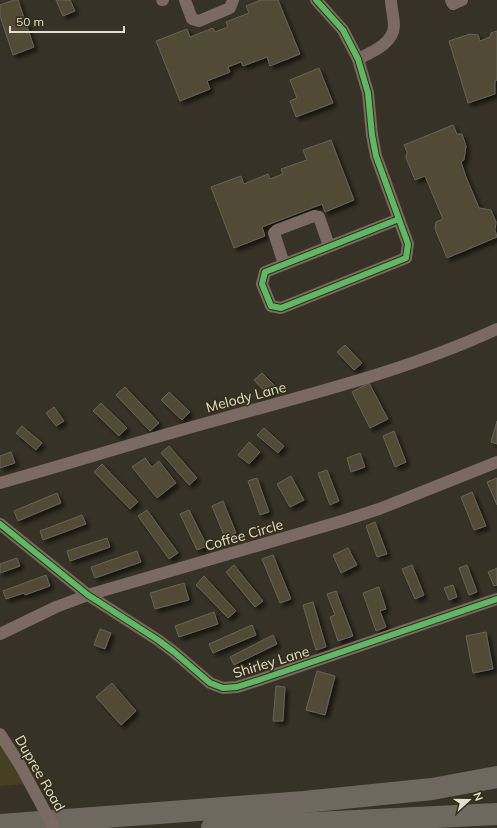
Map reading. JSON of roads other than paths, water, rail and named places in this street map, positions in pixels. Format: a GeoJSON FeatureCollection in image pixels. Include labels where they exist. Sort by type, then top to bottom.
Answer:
{"type":"FeatureCollection","features":[{"type":"Feature","properties":{"kind":"highway"},"geometry":{"type":"LineString","coordinates":[[0,825],[304,802],[432,789],[497,777]]}},
{"type":"Feature","properties":{"kind":"highway"},"geometry":{"type":"LineString","coordinates":[[212,828],[497,814]]}},
{"type":"Feature","properties":{"kind":"street"},"geometry":{"type":"LineString","coordinates":[[184,0],[192,19],[199,20],[230,8],[233,0]]}},
{"type":"Feature","properties":{"kind":"street"},"geometry":{"type":"LineString","coordinates":[[316,0],[343,30],[364,74],[368,93],[372,135],[376,156],[399,219],[408,244],[406,258],[281,308],[271,306],[262,284],[265,272],[399,219]]}},
{"type":"Feature","properties":{"kind":"street"},"geometry":{"type":"LineString","coordinates":[[358,59],[382,46],[391,38],[394,27],[391,0]]}},
{"type":"Feature","properties":{"kind":"street"},"geometry":{"type":"LineString","coordinates":[[451,0],[453,4],[462,0]]}},
{"type":"Feature","properties":{"kind":"street"},"geometry":{"type":"LineString","coordinates":[[284,264],[274,233],[277,230],[314,216],[319,217],[329,246]]}},
{"type":"Feature","properties":{"kind":"street","name":"Melody Lane"},"geometry":{"type":"LineString","coordinates":[[0,483],[220,419],[338,387],[442,353],[497,329]]}},
{"type":"Feature","properties":{"kind":"street","name":"Coffee Circle"},"geometry":{"type":"LineString","coordinates":[[0,634],[56,607],[88,595],[342,521],[386,506],[497,462]]}},
{"type":"Feature","properties":{"kind":"street","name":"Shirley Lane"},"geometry":{"type":"LineString","coordinates":[[0,524],[88,595],[163,644],[210,683],[223,688],[237,687],[260,680],[497,600]]}},
{"type":"Feature","properties":{"kind":"street","name":"Dupree Road"},"geometry":{"type":"LineString","coordinates":[[0,734],[20,765],[54,828]]}}]}
